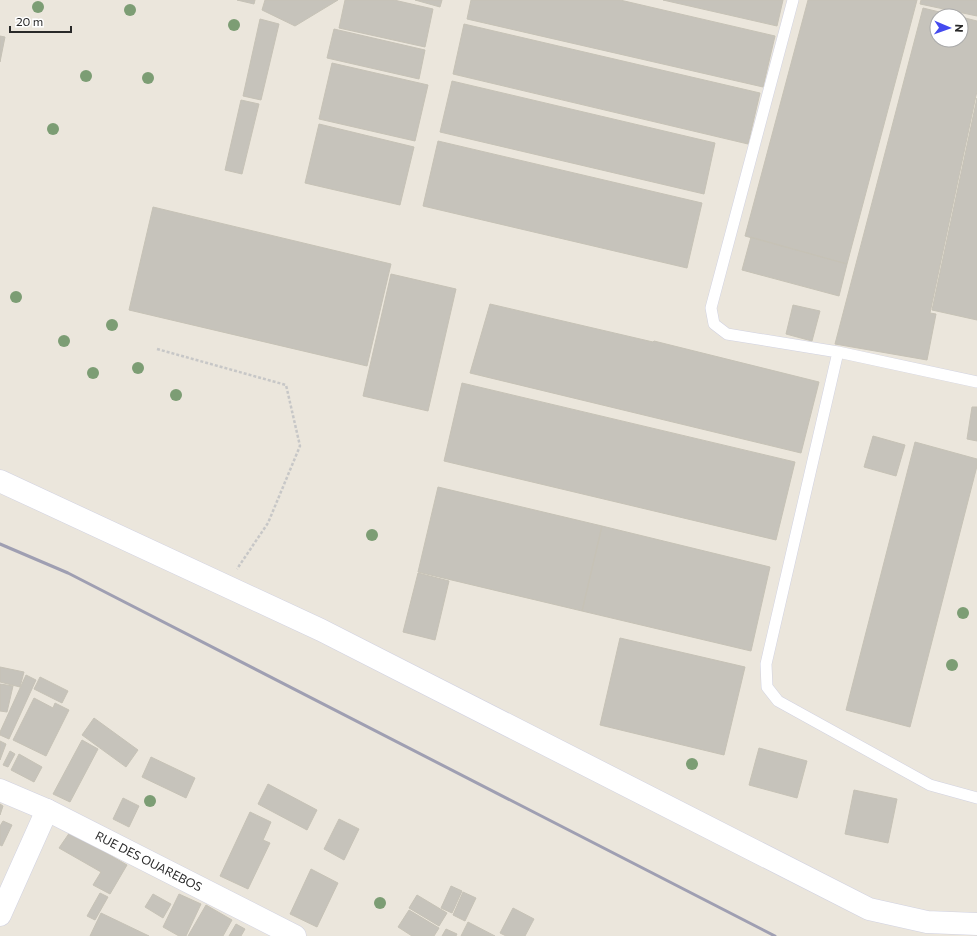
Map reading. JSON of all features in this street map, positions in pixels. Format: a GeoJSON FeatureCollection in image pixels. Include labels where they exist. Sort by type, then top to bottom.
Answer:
{"type":"FeatureCollection","features":[{"type":"Feature","properties":{"kind":"street"},"geometry":{"type":"LineString","coordinates":[[0,481],[321,630],[869,909],[927,922],[977,924]]}},
{"type":"Feature","properties":{"kind":"street","name":"RUE DES OUAREBOS"},"geometry":{"type":"LineString","coordinates":[[0,790],[47,810],[295,936]]}},
{"type":"Feature","properties":{"kind":"street"},"geometry":{"type":"LineString","coordinates":[[0,915],[47,810]]}},
{"type":"Feature","properties":{"kind":"lane"},"geometry":{"type":"LineString","coordinates":[[793,0],[711,308],[714,324],[727,334],[838,352],[977,382]]}},
{"type":"Feature","properties":{"kind":"lane"},"geometry":{"type":"LineString","coordinates":[[838,352],[766,664],[767,687],[778,701],[930,785],[977,798]]}},
{"type":"Feature","properties":{"kind":"path"},"geometry":{"type":"LineString","coordinates":[[157,349],[286,385],[300,446],[268,523],[226,586]]}},
{"type":"Feature","properties":{"kind":"building"},"geometry":{"type":"Polygon","coordinates":[[[237,0],[255,0],[254,4],[237,0]]]}},
{"type":"Feature","properties":{"kind":"building"},"geometry":{"type":"Polygon","coordinates":[[[265,0],[338,0],[295,26],[262,10],[265,0]]]}},
{"type":"Feature","properties":{"kind":"building"},"geometry":{"type":"Polygon","coordinates":[[[345,0],[394,0],[433,9],[425,47],[339,28],[345,0]]]}},
{"type":"Feature","properties":{"kind":"building"},"geometry":{"type":"Polygon","coordinates":[[[415,0],[442,0],[440,7],[415,0]]]}},
{"type":"Feature","properties":{"kind":"building"},"geometry":{"type":"Polygon","coordinates":[[[471,0],[620,0],[775,36],[763,87],[467,19],[471,0]]]}},
{"type":"Feature","properties":{"kind":"building"},"geometry":{"type":"Polygon","coordinates":[[[663,0],[783,0],[777,26],[663,0]]]}},
{"type":"Feature","properties":{"kind":"building"},"geometry":{"type":"Polygon","coordinates":[[[808,0],[917,0],[847,264],[745,236],[808,0]]]}},
{"type":"Feature","properties":{"kind":"building"},"geometry":{"type":"Polygon","coordinates":[[[921,0],[977,0],[977,16],[969,14],[969,8],[939,8],[920,4],[921,0]]]}},
{"type":"Feature","properties":{"kind":"building"},"geometry":{"type":"Polygon","coordinates":[[[923,8],[929,9],[929,48],[969,48],[969,19],[977,21],[977,91],[930,313],[936,314],[927,360],[835,344],[923,8]]]}},
{"type":"Feature","properties":{"kind":"building"},"geometry":{"type":"Polygon","coordinates":[[[260,19],[279,24],[261,100],[243,96],[260,19]]]}},
{"type":"Feature","properties":{"kind":"building"},"geometry":{"type":"Polygon","coordinates":[[[464,24],[760,93],[748,144],[453,74],[464,24]]]}},
{"type":"Feature","properties":{"kind":"building"},"geometry":{"type":"Polygon","coordinates":[[[334,29],[425,50],[419,79],[327,58],[334,29]]]}},
{"type":"Feature","properties":{"kind":"building"},"geometry":{"type":"Polygon","coordinates":[[[0,36],[5,37],[0,62],[0,36]]]}},
{"type":"Feature","properties":{"kind":"building"},"geometry":{"type":"Polygon","coordinates":[[[332,63],[428,85],[415,141],[319,119],[332,63]]]}},
{"type":"Feature","properties":{"kind":"building"},"geometry":{"type":"Polygon","coordinates":[[[452,81],[715,143],[704,194],[440,132],[452,81]]]}},
{"type":"Feature","properties":{"kind":"building"},"geometry":{"type":"Polygon","coordinates":[[[977,98],[977,320],[932,310],[977,98]]]}},
{"type":"Feature","properties":{"kind":"building"},"geometry":{"type":"Polygon","coordinates":[[[241,100],[259,104],[242,174],[225,170],[241,100]]]}},
{"type":"Feature","properties":{"kind":"building"},"geometry":{"type":"Polygon","coordinates":[[[319,124],[414,147],[400,205],[305,183],[319,124]]]}},
{"type":"Feature","properties":{"kind":"building"},"geometry":{"type":"Polygon","coordinates":[[[438,141],[702,203],[687,268],[423,206],[438,141]]]}},
{"type":"Feature","properties":{"kind":"building"},"geometry":{"type":"Polygon","coordinates":[[[153,207],[391,264],[367,366],[129,310],[153,207]]]}},
{"type":"Feature","properties":{"kind":"building"},"geometry":{"type":"Polygon","coordinates":[[[751,237],[847,264],[839,296],[742,270],[751,237]]]}},
{"type":"Feature","properties":{"kind":"building"},"geometry":{"type":"Polygon","coordinates":[[[391,274],[456,289],[428,411],[363,396],[391,274]]]}},
{"type":"Feature","properties":{"kind":"building"},"geometry":{"type":"Polygon","coordinates":[[[490,304],[654,341],[819,382],[801,453],[470,373],[490,304]]]}},
{"type":"Feature","properties":{"kind":"building"},"geometry":{"type":"Polygon","coordinates":[[[793,305],[820,311],[812,341],[786,334],[793,305]]]}},
{"type":"Feature","properties":{"kind":"building"},"geometry":{"type":"Polygon","coordinates":[[[462,383],[795,462],[776,540],[444,461],[462,383]]]}},
{"type":"Feature","properties":{"kind":"building"},"geometry":{"type":"Polygon","coordinates":[[[972,407],[977,407],[977,441],[967,439],[972,407]]]}},
{"type":"Feature","properties":{"kind":"building"},"geometry":{"type":"Polygon","coordinates":[[[873,436],[905,445],[896,476],[864,467],[873,436]]]}},
{"type":"Feature","properties":{"kind":"building"},"geometry":{"type":"Polygon","coordinates":[[[915,442],[977,459],[977,466],[910,727],[846,710],[915,442]]]}},
{"type":"Feature","properties":{"kind":"building"},"geometry":{"type":"Polygon","coordinates":[[[438,487],[602,526],[582,611],[418,572],[438,487]]]}},
{"type":"Feature","properties":{"kind":"building"},"geometry":{"type":"Polygon","coordinates":[[[602,526],[770,567],[751,651],[582,611],[602,526]]]}},
{"type":"Feature","properties":{"kind":"building"},"geometry":{"type":"Polygon","coordinates":[[[418,573],[449,581],[435,640],[403,632],[418,573]]]}},
{"type":"Feature","properties":{"kind":"building"},"geometry":{"type":"Polygon","coordinates":[[[620,638],[745,667],[724,755],[600,725],[620,638]]]}},
{"type":"Feature","properties":{"kind":"building"},"geometry":{"type":"Polygon","coordinates":[[[0,667],[24,672],[20,687],[0,682],[0,667]]]}},
{"type":"Feature","properties":{"kind":"building"},"geometry":{"type":"Polygon","coordinates":[[[26,675],[36,680],[9,739],[0,735],[0,732],[26,675]]]}},
{"type":"Feature","properties":{"kind":"building"},"geometry":{"type":"Polygon","coordinates":[[[40,677],[68,691],[62,703],[34,689],[40,677]]]}},
{"type":"Feature","properties":{"kind":"building"},"geometry":{"type":"Polygon","coordinates":[[[0,684],[13,686],[7,712],[0,711],[0,684]]]}},
{"type":"Feature","properties":{"kind":"building"},"geometry":{"type":"Polygon","coordinates":[[[34,698],[53,708],[55,703],[69,710],[46,756],[13,740],[34,698]]]}},
{"type":"Feature","properties":{"kind":"building"},"geometry":{"type":"Polygon","coordinates":[[[94,718],[138,750],[126,767],[82,735],[94,718]]]}},
{"type":"Feature","properties":{"kind":"building"},"geometry":{"type":"Polygon","coordinates":[[[82,740],[98,749],[70,802],[53,794],[82,740]]]}},
{"type":"Feature","properties":{"kind":"building"},"geometry":{"type":"Polygon","coordinates":[[[0,741],[6,744],[0,760],[0,741]]]}},
{"type":"Feature","properties":{"kind":"building"},"geometry":{"type":"Polygon","coordinates":[[[759,748],[807,761],[797,798],[749,785],[759,748]]]}},
{"type":"Feature","properties":{"kind":"building"},"geometry":{"type":"Polygon","coordinates":[[[10,751],[15,754],[8,767],[3,765],[10,751]]]}},
{"type":"Feature","properties":{"kind":"building"},"geometry":{"type":"Polygon","coordinates":[[[19,754],[42,767],[34,782],[11,770],[19,754]]]}},
{"type":"Feature","properties":{"kind":"building"},"geometry":{"type":"Polygon","coordinates":[[[151,757],[195,778],[186,798],[142,777],[151,757]]]}},
{"type":"Feature","properties":{"kind":"building"},"geometry":{"type":"Polygon","coordinates":[[[268,784],[317,810],[307,830],[258,804],[268,784]]]}},
{"type":"Feature","properties":{"kind":"building"},"geometry":{"type":"Polygon","coordinates":[[[854,790],[897,799],[888,843],[845,834],[854,790]]]}},
{"type":"Feature","properties":{"kind":"building"},"geometry":{"type":"Polygon","coordinates":[[[123,798],[139,806],[129,827],[113,819],[123,798]]]}},
{"type":"Feature","properties":{"kind":"building"},"geometry":{"type":"Polygon","coordinates":[[[0,804],[3,806],[0,815],[0,804]]]}},
{"type":"Feature","properties":{"kind":"building"},"geometry":{"type":"Polygon","coordinates":[[[250,812],[271,822],[263,840],[270,843],[248,889],[220,876],[250,812]]]}},
{"type":"Feature","properties":{"kind":"building"},"geometry":{"type":"Polygon","coordinates":[[[339,819],[359,829],[344,860],[324,849],[339,819]]]}},
{"type":"Feature","properties":{"kind":"building"},"geometry":{"type":"Polygon","coordinates":[[[3,821],[12,825],[2,846],[0,845],[0,826],[3,821]]]}},
{"type":"Feature","properties":{"kind":"building"},"geometry":{"type":"Polygon","coordinates":[[[70,832],[127,865],[110,894],[93,885],[101,872],[59,848],[70,832]]]}},
{"type":"Feature","properties":{"kind":"building"},"geometry":{"type":"Polygon","coordinates":[[[311,869],[338,883],[317,927],[290,914],[311,869]]]}},
{"type":"Feature","properties":{"kind":"building"},"geometry":{"type":"Polygon","coordinates":[[[451,886],[462,891],[452,913],[441,908],[451,886]]]}},
{"type":"Feature","properties":{"kind":"building"},"geometry":{"type":"Polygon","coordinates":[[[463,892],[476,898],[465,921],[453,915],[463,892]]]}},
{"type":"Feature","properties":{"kind":"building"},"geometry":{"type":"Polygon","coordinates":[[[100,893],[108,897],[95,920],[87,916],[100,893]]]}},
{"type":"Feature","properties":{"kind":"building"},"geometry":{"type":"Polygon","coordinates":[[[153,894],[171,904],[163,918],[145,907],[153,894]]]}},
{"type":"Feature","properties":{"kind":"building"},"geometry":{"type":"Polygon","coordinates":[[[179,894],[201,904],[186,936],[179,936],[163,927],[179,894]]]}},
{"type":"Feature","properties":{"kind":"building"},"geometry":{"type":"Polygon","coordinates":[[[417,895],[447,913],[439,926],[409,908],[417,895]]]}},
{"type":"Feature","properties":{"kind":"building"},"geometry":{"type":"Polygon","coordinates":[[[206,905],[232,920],[223,936],[188,936],[206,905]]]}},
{"type":"Feature","properties":{"kind":"building"},"geometry":{"type":"Polygon","coordinates":[[[513,908],[534,919],[525,936],[506,936],[500,933],[513,908]]]}},
{"type":"Feature","properties":{"kind":"building"},"geometry":{"type":"Polygon","coordinates":[[[409,910],[439,928],[434,936],[412,936],[398,927],[409,910]]]}},
{"type":"Feature","properties":{"kind":"building"},"geometry":{"type":"Polygon","coordinates":[[[101,913],[149,936],[90,936],[101,913]]]}},
{"type":"Feature","properties":{"kind":"building"},"geometry":{"type":"Polygon","coordinates":[[[468,922],[495,936],[461,936],[468,922]]]}},
{"type":"Feature","properties":{"kind":"building"},"geometry":{"type":"Polygon","coordinates":[[[236,924],[245,929],[241,936],[229,936],[236,924]]]}},
{"type":"Feature","properties":{"kind":"building"},"geometry":{"type":"Polygon","coordinates":[[[446,929],[457,934],[456,936],[442,936],[446,929]]]}},
{"type":"Feature","properties":{"kind":"railway"},"geometry":{"type":"LineString","coordinates":[[0,544],[68,573],[775,936]]}}]}
